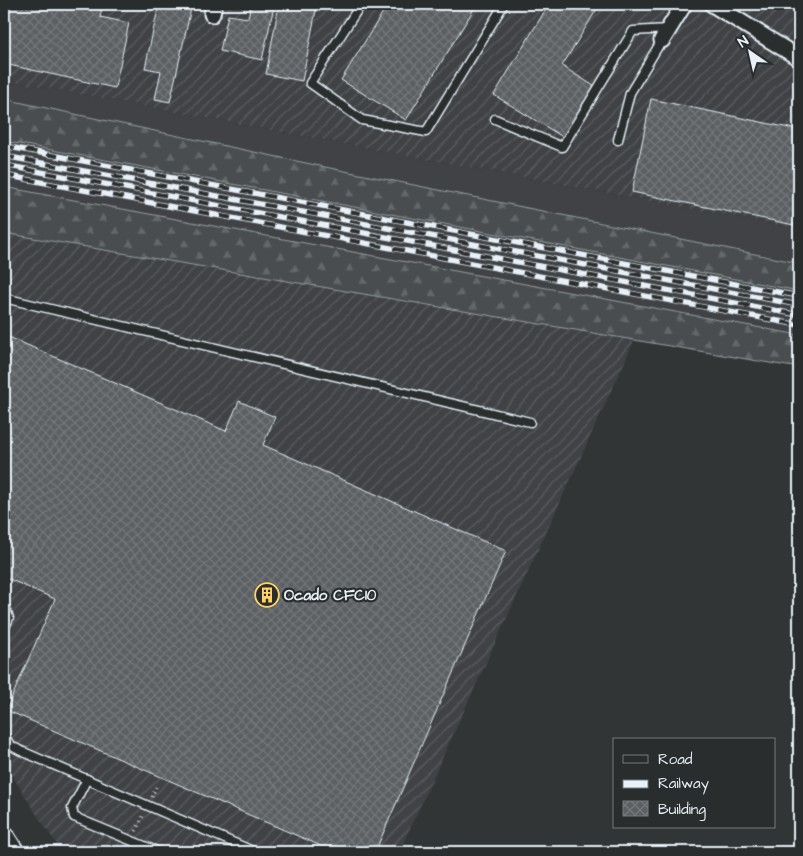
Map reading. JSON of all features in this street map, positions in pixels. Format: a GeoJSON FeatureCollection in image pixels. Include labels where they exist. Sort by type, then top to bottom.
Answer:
{"type":"FeatureCollection","features":[{"type":"Feature","properties":{"kind":"main road"},"geometry":{"type":"LineString","coordinates":[[4,838],[13,852]]}},
{"type":"Feature","properties":{"kind":"street"},"geometry":{"type":"LineString","coordinates":[[665,35],[684,4]]}},
{"type":"Feature","properties":{"kind":"street"},"geometry":{"type":"LineString","coordinates":[[712,4],[799,58]]}},
{"type":"Feature","properties":{"kind":"lane"},"geometry":{"type":"LineString","coordinates":[[361,4],[310,83],[362,120],[426,132],[504,4]]}},
{"type":"Feature","properties":{"kind":"lane"},"geometry":{"type":"LineString","coordinates":[[495,119],[562,147],[633,31],[665,35],[630,93],[618,140]]}},
{"type":"Feature","properties":{"kind":"lane"},"geometry":{"type":"LineString","coordinates":[[4,298],[530,422]]}},
{"type":"Feature","properties":{"kind":"lane"},"geometry":{"type":"LineString","coordinates":[[4,609],[9,618],[4,629]]}},
{"type":"Feature","properties":{"kind":"lane"},"geometry":{"type":"LineString","coordinates":[[4,734],[10,745],[19,750],[256,852]]}},
{"type":"Feature","properties":{"kind":"lane"},"geometry":{"type":"LineString","coordinates":[[87,779],[72,808],[74,817],[159,852]]}},
{"type":"Feature","properties":{"kind":"path"},"geometry":{"type":"LineString","coordinates":[[132,841],[156,787]]}},
{"type":"Feature","properties":{"kind":"shaded area"},"geometry":{"type":"Polygon","coordinates":[[[4,4],[799,4],[799,229],[4,80],[4,4]]]}},
{"type":"Feature","properties":{"kind":"shaded area"},"geometry":{"type":"Polygon","coordinates":[[[4,80],[799,229],[799,362],[4,231],[4,80]]]}},
{"type":"Feature","properties":{"kind":"shaded area"},"geometry":{"type":"Polygon","coordinates":[[[4,230],[440,299],[634,340],[399,852],[62,852],[31,806],[4,762],[4,230]]]}},
{"type":"Feature","properties":{"kind":"green space"},"geometry":{"type":"Polygon","coordinates":[[[4,99],[320,166],[799,263],[799,291],[4,141],[4,99]]]}},
{"type":"Feature","properties":{"kind":"green space"},"geometry":{"type":"Polygon","coordinates":[[[4,187],[799,335],[799,368],[4,233],[4,187]]]}},
{"type":"Feature","properties":{"kind":"building"},"geometry":{"type":"Polygon","coordinates":[[[4,4],[51,6],[51,4],[103,4],[100,17],[129,23],[115,88],[4,64],[4,4]]]}},
{"type":"Feature","properties":{"kind":"building"},"geometry":{"type":"Polygon","coordinates":[[[159,4],[192,4],[170,102],[155,99],[161,71],[145,68],[159,4]]]}},
{"type":"Feature","properties":{"kind":"building"},"geometry":{"type":"Polygon","coordinates":[[[251,4],[274,6],[262,60],[220,51],[228,15],[248,18],[251,4]]]}},
{"type":"Feature","properties":{"kind":"building"},"geometry":{"type":"Polygon","coordinates":[[[279,4],[316,10],[302,81],[266,74],[279,4]]]}},
{"type":"Feature","properties":{"kind":"building"},"geometry":{"type":"Polygon","coordinates":[[[388,4],[477,4],[406,120],[341,80],[388,4]]]}},
{"type":"Feature","properties":{"kind":"building"},"geometry":{"type":"Polygon","coordinates":[[[549,4],[600,4],[562,66],[597,88],[566,139],[494,95],[549,4]]]}},
{"type":"Feature","properties":{"kind":"building"},"geometry":{"type":"Polygon","coordinates":[[[651,99],[799,130],[799,226],[632,192],[651,99]]]}},
{"type":"Feature","properties":{"kind":"building","name":"Ocado CFC10"},"geometry":{"type":"Polygon","coordinates":[[[4,335],[226,431],[239,401],[275,417],[263,445],[506,551],[375,852],[335,852],[6,710],[55,599],[4,577],[4,335]]]}},
{"type":"Feature","properties":{"kind":"railway"},"geometry":{"type":"LineString","coordinates":[[4,146],[799,296]]}},
{"type":"Feature","properties":{"kind":"railway"},"geometry":{"type":"LineString","coordinates":[[4,156],[799,305]]}},
{"type":"Feature","properties":{"kind":"railway"},"geometry":{"type":"LineString","coordinates":[[4,165],[799,315]]}},
{"type":"Feature","properties":{"kind":"railway"},"geometry":{"type":"LineString","coordinates":[[4,175],[799,325]]}},
{"type":"Feature","properties":{"kind":"place","name":"Ocado CFC10"},"geometry":{"type":"Point","coordinates":[267,595]}}]}
